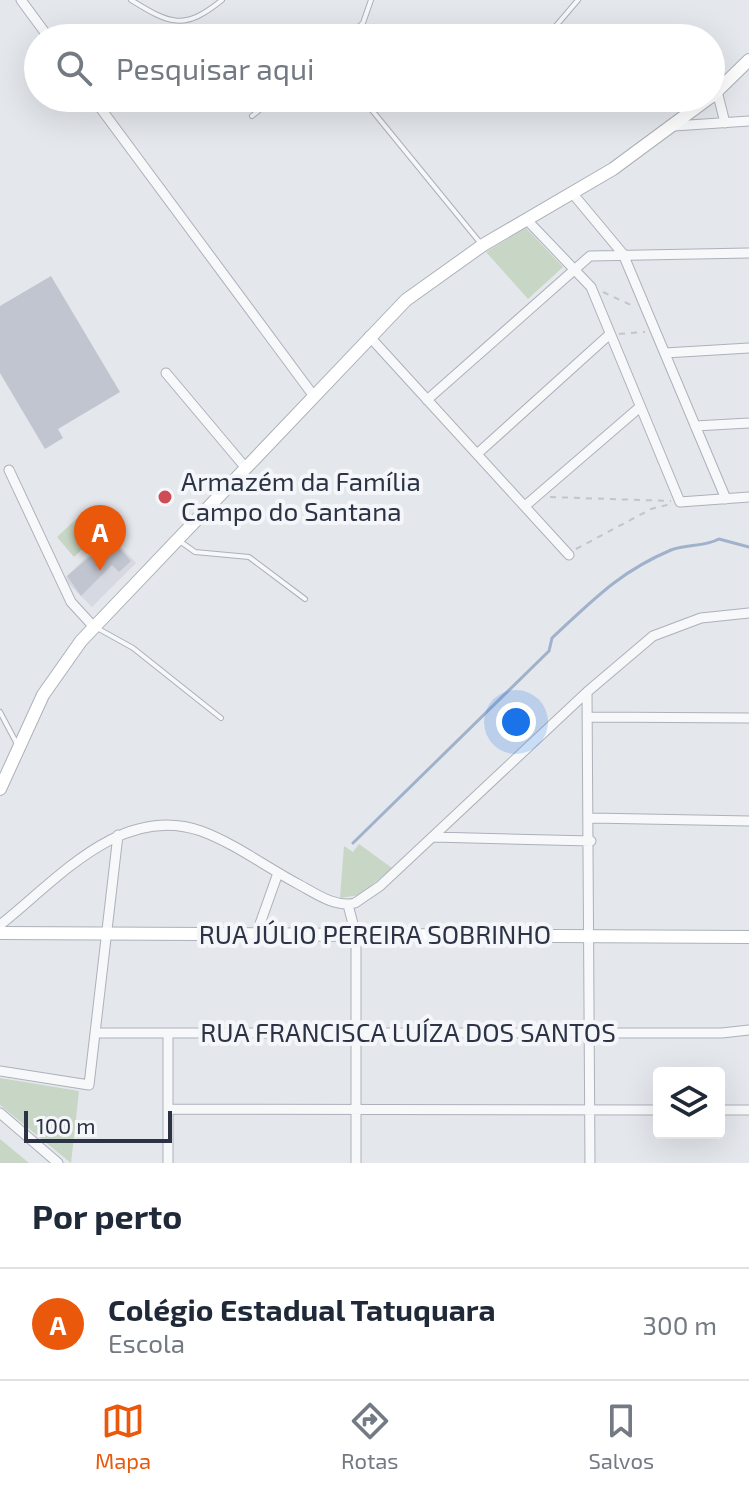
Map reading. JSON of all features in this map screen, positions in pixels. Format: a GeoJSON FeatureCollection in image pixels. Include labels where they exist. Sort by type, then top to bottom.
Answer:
{"type":"FeatureCollection","features":[{"type":"Feature","properties":{"kind":"main road"},"geometry":{"type":"LineString","coordinates":[[725,83],[749,60]]}},
{"type":"Feature","properties":{"kind":"main road"},"geometry":{"type":"LineString","coordinates":[[0,789],[18,746],[54,678],[93,626],[369,336],[418,291],[483,245],[573,194],[692,112]]}},
{"type":"Feature","properties":{"kind":"main road","name":"RUA JÚLIO PEREIRA SOBRINHO"},"geometry":{"type":"LineString","coordinates":[[0,933],[749,937]]}},
{"type":"Feature","properties":{"kind":"street"},"geometry":{"type":"LineString","coordinates":[[21,0],[39,24]]}},
{"type":"Feature","properties":{"kind":"street"},"geometry":{"type":"LineString","coordinates":[[103,112],[313,395]]}},
{"type":"Feature","properties":{"kind":"street"},"geometry":{"type":"LineString","coordinates":[[720,112],[725,123]]}},
{"type":"Feature","properties":{"kind":"street"},"geometry":{"type":"LineString","coordinates":[[674,126],[749,121]]}},
{"type":"Feature","properties":{"kind":"street"},"geometry":{"type":"LineString","coordinates":[[573,194],[623,254],[726,499]]}},
{"type":"Feature","properties":{"kind":"street"},"geometry":{"type":"LineString","coordinates":[[527,220],[591,287],[680,502],[749,497]]}},
{"type":"Feature","properties":{"kind":"street"},"geometry":{"type":"LineString","coordinates":[[427,400],[590,256],[749,253]]}},
{"type":"Feature","properties":{"kind":"street"},"geometry":{"type":"LineString","coordinates":[[477,454],[610,334]]}},
{"type":"Feature","properties":{"kind":"street"},"geometry":{"type":"LineString","coordinates":[[369,336],[569,555]]}},
{"type":"Feature","properties":{"kind":"street"},"geometry":{"type":"LineString","coordinates":[[665,353],[749,348]]}},
{"type":"Feature","properties":{"kind":"street"},"geometry":{"type":"LineString","coordinates":[[166,373],[245,467]]}},
{"type":"Feature","properties":{"kind":"street"},"geometry":{"type":"LineString","coordinates":[[525,506],[640,407]]}},
{"type":"Feature","properties":{"kind":"street"},"geometry":{"type":"LineString","coordinates":[[695,426],[749,423]]}},
{"type":"Feature","properties":{"kind":"street"},"geometry":{"type":"LineString","coordinates":[[9,470],[71,602],[93,626]]}},
{"type":"Feature","properties":{"kind":"street"},"geometry":{"type":"LineString","coordinates":[[0,925],[118,835],[141,825],[180,825],[215,838],[327,899],[348,905],[372,893],[587,692],[660,632],[701,618],[749,613]]}},
{"type":"Feature","properties":{"kind":"street"},"geometry":{"type":"LineString","coordinates":[[587,692],[591,818],[590,1163]]}},
{"type":"Feature","properties":{"kind":"street"},"geometry":{"type":"LineString","coordinates":[[590,717],[749,718]]}},
{"type":"Feature","properties":{"kind":"street"},"geometry":{"type":"LineString","coordinates":[[591,818],[749,821]]}},
{"type":"Feature","properties":{"kind":"street"},"geometry":{"type":"LineString","coordinates":[[0,1071],[89,1085],[118,835]]}},
{"type":"Feature","properties":{"kind":"street"},"geometry":{"type":"LineString","coordinates":[[433,837],[591,841]]}},
{"type":"Feature","properties":{"kind":"street"},"geometry":{"type":"LineString","coordinates":[[256,935],[278,873]]}},
{"type":"Feature","properties":{"kind":"street"},"geometry":{"type":"LineString","coordinates":[[348,905],[356,935],[356,1163]]}},
{"type":"Feature","properties":{"kind":"street","name":"RUA FRANCISCA LUÍZA DOS SANTOS"},"geometry":{"type":"LineString","coordinates":[[95,1033],[722,1033],[749,1030]]}},
{"type":"Feature","properties":{"kind":"street"},"geometry":{"type":"LineString","coordinates":[[168,1033],[168,1163]]}},
{"type":"Feature","properties":{"kind":"street"},"geometry":{"type":"LineString","coordinates":[[168,1109],[653,1110]]}},
{"type":"Feature","properties":{"kind":"street"},"geometry":{"type":"LineString","coordinates":[[725,1110],[749,1110]]}},
{"type":"Feature","properties":{"kind":"street"},"geometry":{"type":"LineString","coordinates":[[0,1113],[58,1163]]}},
{"type":"Feature","properties":{"kind":"lane"},"geometry":{"type":"LineString","coordinates":[[131,0],[164,20],[186,22],[206,13],[222,0]]}},
{"type":"Feature","properties":{"kind":"lane"},"geometry":{"type":"LineString","coordinates":[[362,24],[371,0]]}},
{"type":"Feature","properties":{"kind":"lane"},"geometry":{"type":"LineString","coordinates":[[558,24],[578,0]]}},
{"type":"Feature","properties":{"kind":"lane"},"geometry":{"type":"LineString","coordinates":[[252,116],[257,112]]}},
{"type":"Feature","properties":{"kind":"lane"},"geometry":{"type":"LineString","coordinates":[[374,112],[483,245]]}},
{"type":"Feature","properties":{"kind":"lane"},"geometry":{"type":"LineString","coordinates":[[177,538],[195,552],[249,557],[305,599]]}},
{"type":"Feature","properties":{"kind":"lane"},"geometry":{"type":"LineString","coordinates":[[93,626],[133,648],[221,718]]}},
{"type":"Feature","properties":{"kind":"lane"},"geometry":{"type":"LineString","coordinates":[[0,712],[18,746]]}},
{"type":"Feature","properties":{"kind":"path"},"geometry":{"type":"LineString","coordinates":[[591,287],[648,313]]}},
{"type":"Feature","properties":{"kind":"path"},"geometry":{"type":"LineString","coordinates":[[610,334],[656,331]]}},
{"type":"Feature","properties":{"kind":"path"},"geometry":{"type":"LineString","coordinates":[[534,498],[584,496],[680,502]]}},
{"type":"Feature","properties":{"kind":"path"},"geometry":{"type":"LineString","coordinates":[[569,555],[591,539],[651,509],[680,502]]}},
{"type":"Feature","properties":{"kind":"shaded area"},"geometry":{"type":"Polygon","coordinates":[[[109,534],[136,563],[92,607],[64,579],[109,534]]]}},
{"type":"Feature","properties":{"kind":"green space"},"geometry":{"type":"Polygon","coordinates":[[[526,228],[563,267],[528,299],[486,252],[526,228]]]}},
{"type":"Feature","properties":{"kind":"green space"},"geometry":{"type":"Polygon","coordinates":[[[87,509],[101,531],[74,557],[57,537],[87,509]]]}},
{"type":"Feature","properties":{"kind":"green space"},"geometry":{"type":"Polygon","coordinates":[[[359,844],[392,868],[360,895],[340,898],[344,846],[353,852],[359,844]]]}},
{"type":"Feature","properties":{"kind":"green space"},"geometry":{"type":"Polygon","coordinates":[[[0,1078],[79,1091],[71,1163],[0,1105],[0,1078]]]}},
{"type":"Feature","properties":{"kind":"green space"},"geometry":{"type":"Polygon","coordinates":[[[0,1139],[29,1163],[0,1163],[0,1139]]]}},
{"type":"Feature","properties":{"kind":"building"},"geometry":{"type":"Polygon","coordinates":[[[51,276],[120,392],[58,429],[63,438],[45,449],[0,373],[0,306],[51,276]]]}},
{"type":"Feature","properties":{"kind":"building"},"geometry":{"type":"Polygon","coordinates":[[[111,539],[131,561],[119,572],[112,565],[81,596],[67,576],[111,539]]]}},
{"type":"Feature","properties":{"kind":"waterway"},"geometry":{"type":"LineString","coordinates":[[353,843],[549,651],[552,638],[621,577],[677,548],[719,539],[749,547]]}},
{"type":"Feature","properties":{"kind":"place","name":"Armazém da Família Campo do Santana"},"geometry":{"type":"Point","coordinates":[165,497]}},
{"type":"Feature","properties":{"kind":"place","name":"Colégio Estadual Tatuquara"},"geometry":{"type":"Point","coordinates":[100,571]}}]}
